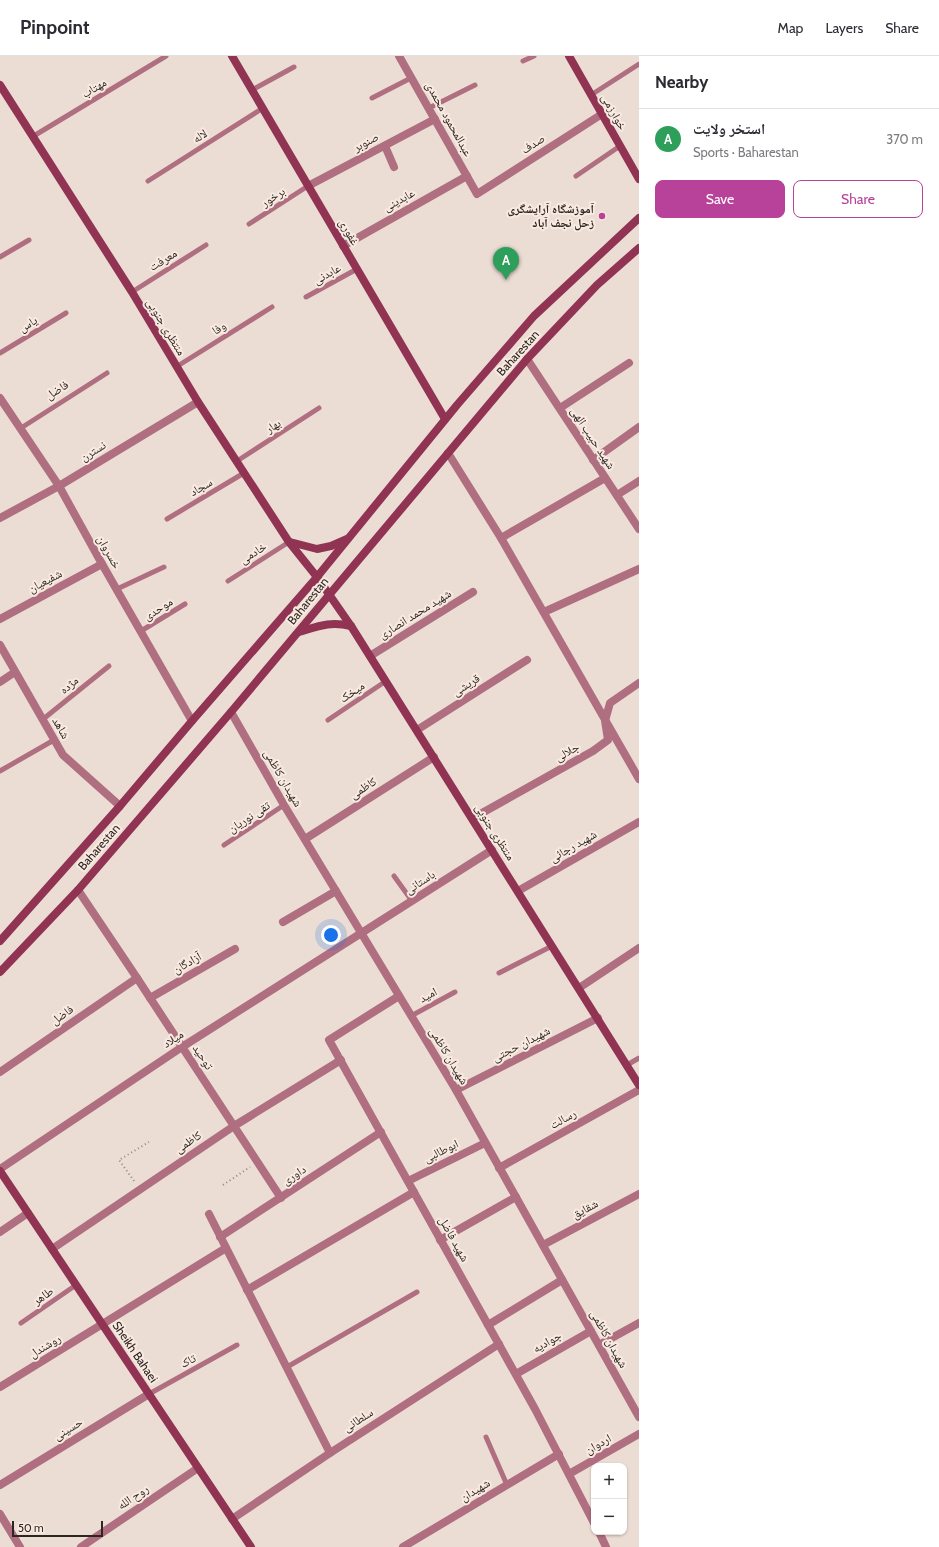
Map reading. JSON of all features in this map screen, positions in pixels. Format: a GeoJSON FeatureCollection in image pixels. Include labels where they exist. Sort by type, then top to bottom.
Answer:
{"type":"FeatureCollection","features":[{"type":"Feature","properties":{"kind":"main road","name":"غفوری"},"geometry":{"type":"LineString","coordinates":[[232,56],[445,419]]}},
{"type":"Feature","properties":{"kind":"main road","name":"خوارزمی"},"geometry":{"type":"LineString","coordinates":[[569,56],[639,179]]}},
{"type":"Feature","properties":{"kind":"main road","name":"منتظری جنوبی"},"geometry":{"type":"LineString","coordinates":[[0,85],[132,292],[198,402],[236,461],[289,542],[317,577],[351,626],[473,818],[639,1085]]}},
{"type":"Feature","properties":{"kind":"main road","name":"Baharestan"},"geometry":{"type":"LineString","coordinates":[[0,941],[120,806],[317,577],[445,419],[534,316],[639,218]]}},
{"type":"Feature","properties":{"kind":"main road","name":"Baharestan"},"geometry":{"type":"LineString","coordinates":[[0,972],[78,890],[231,712],[527,359],[597,285],[639,248]]}},
{"type":"Feature","properties":{"kind":"main road"},"geometry":{"type":"LineString","coordinates":[[289,542],[317,549],[331,546],[348,538]]}},
{"type":"Feature","properties":{"kind":"main road"},"geometry":{"type":"LineString","coordinates":[[298,632],[324,624],[338,623],[351,626]]}},
{"type":"Feature","properties":{"kind":"main road","name":"Sheikh Bahaei"},"geometry":{"type":"LineString","coordinates":[[0,1170],[250,1547]]}},
{"type":"Feature","properties":{"kind":"street","name":"عبدالمحمود محمدی"},"geometry":{"type":"LineString","coordinates":[[399,56],[477,194]]}},
{"type":"Feature","properties":{"kind":"street","name":"صدف"},"geometry":{"type":"LineString","coordinates":[[477,194],[602,114]]}},
{"type":"Feature","properties":{"kind":"street","name":"صنوبر"},"geometry":{"type":"LineString","coordinates":[[308,186],[435,120]]}},
{"type":"Feature","properties":{"kind":"street"},"geometry":{"type":"LineString","coordinates":[[385,146],[394,167]]}},
{"type":"Feature","properties":{"kind":"street","name":"عابدینی"},"geometry":{"type":"LineString","coordinates":[[343,246],[467,176]]}},
{"type":"Feature","properties":{"kind":"street","name":"شهید حبیب الهی"},"geometry":{"type":"LineString","coordinates":[[527,359],[639,529]]}},
{"type":"Feature","properties":{"kind":"street"},"geometry":{"type":"LineString","coordinates":[[560,408],[629,363]]}},
{"type":"Feature","properties":{"kind":"street","name":"خسروان"},"geometry":{"type":"LineString","coordinates":[[0,398],[3,409],[21,428],[59,486],[192,721]]}},
{"type":"Feature","properties":{"kind":"street","name":"نسترن"},"geometry":{"type":"LineString","coordinates":[[0,518],[59,486],[198,402]]}},
{"type":"Feature","properties":{"kind":"street"},"geometry":{"type":"LineString","coordinates":[[593,460],[639,427]]}},
{"type":"Feature","properties":{"kind":"street"},"geometry":{"type":"LineString","coordinates":[[448,453],[501,538],[639,779]]}},
{"type":"Feature","properties":{"kind":"street"},"geometry":{"type":"LineString","coordinates":[[501,538],[605,478]]}},
{"type":"Feature","properties":{"kind":"street"},"geometry":{"type":"LineString","coordinates":[[616,495],[639,481]]}},
{"type":"Feature","properties":{"kind":"street","name":"شفیعیان"},"geometry":{"type":"LineString","coordinates":[[0,618],[102,564]]}},
{"type":"Feature","properties":{"kind":"street"},"geometry":{"type":"LineString","coordinates":[[544,612],[639,569]]}},
{"type":"Feature","properties":{"kind":"street","name":"شهید محمد انصاری"},"geometry":{"type":"LineString","coordinates":[[370,656],[473,592]]}},
{"type":"Feature","properties":{"kind":"street","name":"شاهد"},"geometry":{"type":"LineString","coordinates":[[0,646],[62,755],[120,806]]}},
{"type":"Feature","properties":{"kind":"street","name":"قریشی"},"geometry":{"type":"LineString","coordinates":[[417,730],[527,660]]}},
{"type":"Feature","properties":{"kind":"street"},"geometry":{"type":"LineString","coordinates":[[0,682],[15,672]]}},
{"type":"Feature","properties":{"kind":"street","name":"جلالی"},"geometry":{"type":"LineString","coordinates":[[473,818],[594,751],[608,740],[605,721],[610,703],[639,683]]}},
{"type":"Feature","properties":{"kind":"street","name":"شهیدان کاظمی"},"geometry":{"type":"LineString","coordinates":[[231,712],[284,806],[456,1090],[639,1417]]}},
{"type":"Feature","properties":{"kind":"street","name":"کاظمی"},"geometry":{"type":"LineString","coordinates":[[305,839],[434,757]]}},
{"type":"Feature","properties":{"kind":"street","name":"شهید رجائی"},"geometry":{"type":"LineString","coordinates":[[518,891],[639,822]]}},
{"type":"Feature","properties":{"kind":"street","name":"باستانی"},"geometry":{"type":"LineString","coordinates":[[362,934],[492,850]]}},
{"type":"Feature","properties":{"kind":"street","name":"توحید"},"geometry":{"type":"LineString","coordinates":[[78,890],[281,1198]]}},
{"type":"Feature","properties":{"kind":"street"},"geometry":{"type":"LineString","coordinates":[[283,922],[336,891]]}},
{"type":"Feature","properties":{"kind":"street","name":"میلاد"},"geometry":{"type":"LineString","coordinates":[[0,1170],[182,1047],[362,934]]}},
{"type":"Feature","properties":{"kind":"street"},"geometry":{"type":"LineString","coordinates":[[579,988],[639,948]]}},
{"type":"Feature","properties":{"kind":"street","name":"آزادگان"},"geometry":{"type":"LineString","coordinates":[[150,998],[235,949]]}},
{"type":"Feature","properties":{"kind":"street","name":"فاضل"},"geometry":{"type":"LineString","coordinates":[[0,1072],[137,978]]}},
{"type":"Feature","properties":{"kind":"street","name":"شهید فاضل"},"geometry":{"type":"LineString","coordinates":[[399,996],[329,1040],[516,1374],[570,1474],[591,1517]]}},
{"type":"Feature","properties":{"kind":"street","name":"شهیدان حجتی"},"geometry":{"type":"LineString","coordinates":[[456,1090],[598,1018]]}},
{"type":"Feature","properties":{"kind":"street","name":"کاظمی"},"geometry":{"type":"LineString","coordinates":[[52,1249],[234,1126],[341,1060]]}},
{"type":"Feature","properties":{"kind":"street","name":"رسالت"},"geometry":{"type":"LineString","coordinates":[[499,1168],[639,1090]]}},
{"type":"Feature","properties":{"kind":"street","name":"داوری"},"geometry":{"type":"LineString","coordinates":[[220,1237],[381,1132]]}},
{"type":"Feature","properties":{"kind":"street","name":"ابوطالبی"},"geometry":{"type":"LineString","coordinates":[[408,1181],[485,1143]]}},
{"type":"Feature","properties":{"kind":"street"},"geometry":{"type":"LineString","coordinates":[[247,1290],[414,1192]]}},
{"type":"Feature","properties":{"kind":"street","name":"شقایق"},"geometry":{"type":"LineString","coordinates":[[543,1246],[639,1194]]}},
{"type":"Feature","properties":{"kind":"street"},"geometry":{"type":"LineString","coordinates":[[440,1240],[516,1197]]}},
{"type":"Feature","properties":{"kind":"street"},"geometry":{"type":"LineString","coordinates":[[0,1232],[28,1213]]}},
{"type":"Feature","properties":{"kind":"street"},"geometry":{"type":"LineString","coordinates":[[209,1214],[330,1453]]}},
{"type":"Feature","properties":{"kind":"street"},"geometry":{"type":"LineString","coordinates":[[102,1324],[226,1248]]}},
{"type":"Feature","properties":{"kind":"street"},"geometry":{"type":"LineString","coordinates":[[488,1325],[562,1280]]}},
{"type":"Feature","properties":{"kind":"street"},"geometry":{"type":"LineString","coordinates":[[599,1345],[639,1323]]}},
{"type":"Feature","properties":{"kind":"street","name":"روشندل"},"geometry":{"type":"LineString","coordinates":[[0,1387],[102,1324]]}},
{"type":"Feature","properties":{"kind":"street","name":"جوادیه"},"geometry":{"type":"LineString","coordinates":[[516,1374],[591,1331]]}},
{"type":"Feature","properties":{"kind":"street","name":"سلطانی"},"geometry":{"type":"LineString","coordinates":[[232,1519],[330,1453],[499,1344]]}},
{"type":"Feature","properties":{"kind":"street","name":"حسینی"},"geometry":{"type":"LineString","coordinates":[[0,1485],[149,1394]]}},
{"type":"Feature","properties":{"kind":"street","name":"اردوان"},"geometry":{"type":"LineString","coordinates":[[570,1474],[639,1434]]}},
{"type":"Feature","properties":{"kind":"street","name":"شهیدان"},"geometry":{"type":"LineString","coordinates":[[403,1547],[559,1454]]}},
{"type":"Feature","properties":{"kind":"street","name":"روح الله"},"geometry":{"type":"LineString","coordinates":[[81,1547],[198,1468]]}},
{"type":"Feature","properties":{"kind":"street"},"geometry":{"type":"LineString","coordinates":[[0,1514],[20,1547]]}},
{"type":"Feature","properties":{"kind":"street"},"geometry":{"type":"LineString","coordinates":[[600,1535],[606,1547]]}},
{"type":"Feature","properties":{"kind":"lane","name":"مهتاب"},"geometry":{"type":"LineString","coordinates":[[32,137],[166,56]]}},
{"type":"Feature","properties":{"kind":"lane"},"geometry":{"type":"LineString","coordinates":[[523,61],[534,56]]}},
{"type":"Feature","properties":{"kind":"lane"},"geometry":{"type":"LineString","coordinates":[[591,95],[639,64]]}},
{"type":"Feature","properties":{"kind":"lane"},"geometry":{"type":"LineString","coordinates":[[252,90],[294,66]]}},
{"type":"Feature","properties":{"kind":"lane"},"geometry":{"type":"LineString","coordinates":[[372,98],[411,78]]}},
{"type":"Feature","properties":{"kind":"lane"},"geometry":{"type":"LineString","coordinates":[[429,108],[475,85]]}},
{"type":"Feature","properties":{"kind":"lane","name":"لاله"},"geometry":{"type":"LineString","coordinates":[[148,181],[263,108]]}},
{"type":"Feature","properties":{"kind":"lane"},"geometry":{"type":"LineString","coordinates":[[576,176],[620,146]]}},
{"type":"Feature","properties":{"kind":"lane","name":"برخور"},"geometry":{"type":"LineString","coordinates":[[249,224],[308,186]]}},
{"type":"Feature","properties":{"kind":"lane"},"geometry":{"type":"LineString","coordinates":[[0,257],[29,240]]}},
{"type":"Feature","properties":{"kind":"lane","name":"معرفت"},"geometry":{"type":"LineString","coordinates":[[132,292],[206,245]]}},
{"type":"Feature","properties":{"kind":"lane","name":"عابدنی"},"geometry":{"type":"LineString","coordinates":[[306,297],[357,269]]}},
{"type":"Feature","properties":{"kind":"lane","name":"وفا"},"geometry":{"type":"LineString","coordinates":[[176,366],[272,307]]}},
{"type":"Feature","properties":{"kind":"lane","name":"یاس"},"geometry":{"type":"LineString","coordinates":[[0,353],[66,313]]}},
{"type":"Feature","properties":{"kind":"lane","name":"فاضل"},"geometry":{"type":"LineString","coordinates":[[21,428],[107,372]]}},
{"type":"Feature","properties":{"kind":"lane","name":"بهار"},"geometry":{"type":"LineString","coordinates":[[236,461],[319,408]]}},
{"type":"Feature","properties":{"kind":"lane","name":"سجاد"},"geometry":{"type":"LineString","coordinates":[[167,519],[244,473]]}},
{"type":"Feature","properties":{"kind":"lane","name":"خادمی"},"geometry":{"type":"LineString","coordinates":[[228,580],[289,542]]}},
{"type":"Feature","properties":{"kind":"lane"},"geometry":{"type":"LineString","coordinates":[[117,589],[164,567]]}},
{"type":"Feature","properties":{"kind":"lane","name":"موحدی"},"geometry":{"type":"LineString","coordinates":[[141,632],[185,604]]}},
{"type":"Feature","properties":{"kind":"lane","name":"مژده"},"geometry":{"type":"LineString","coordinates":[[42,720],[109,666]]}},
{"type":"Feature","properties":{"kind":"lane","name":"میخک"},"geometry":{"type":"LineString","coordinates":[[328,720],[386,681]]}},
{"type":"Feature","properties":{"kind":"lane"},"geometry":{"type":"LineString","coordinates":[[0,771],[54,740]]}},
{"type":"Feature","properties":{"kind":"lane","name":"تقی نوریان"},"geometry":{"type":"LineString","coordinates":[[224,844],[284,806]]}},
{"type":"Feature","properties":{"kind":"lane"},"geometry":{"type":"LineString","coordinates":[[394,876],[412,901]]}},
{"type":"Feature","properties":{"kind":"lane"},"geometry":{"type":"LineString","coordinates":[[499,973],[552,946]]}},
{"type":"Feature","properties":{"kind":"lane","name":"امید"},"geometry":{"type":"LineString","coordinates":[[411,1016],[455,992]]}},
{"type":"Feature","properties":{"kind":"lane"},"geometry":{"type":"LineString","coordinates":[[627,1065],[639,1058]]}},
{"type":"Feature","properties":{"kind":"lane","name":"طاهر"},"geometry":{"type":"LineString","coordinates":[[21,1323],[76,1285]]}},
{"type":"Feature","properties":{"kind":"lane"},"geometry":{"type":"LineString","coordinates":[[287,1368],[417,1292]]}},
{"type":"Feature","properties":{"kind":"lane","name":"تاک"},"geometry":{"type":"LineString","coordinates":[[149,1394],[237,1345]]}},
{"type":"Feature","properties":{"kind":"lane"},"geometry":{"type":"LineString","coordinates":[[486,1437],[507,1485]]}},
{"type":"Feature","properties":{"kind":"path"},"geometry":{"type":"LineString","coordinates":[[140,1190],[119,1160],[149,1142]]}},
{"type":"Feature","properties":{"kind":"path"},"geometry":{"type":"LineString","coordinates":[[223,1185],[258,1162]]}},
{"type":"Feature","properties":{"kind":"place","name":"آموزشگاه آرایشگری زحل نجف آباد"},"geometry":{"type":"Point","coordinates":[602,216]}},
{"type":"Feature","properties":{"kind":"place","name":"استخر ولایت"},"geometry":{"type":"Point","coordinates":[506,280]}}]}
